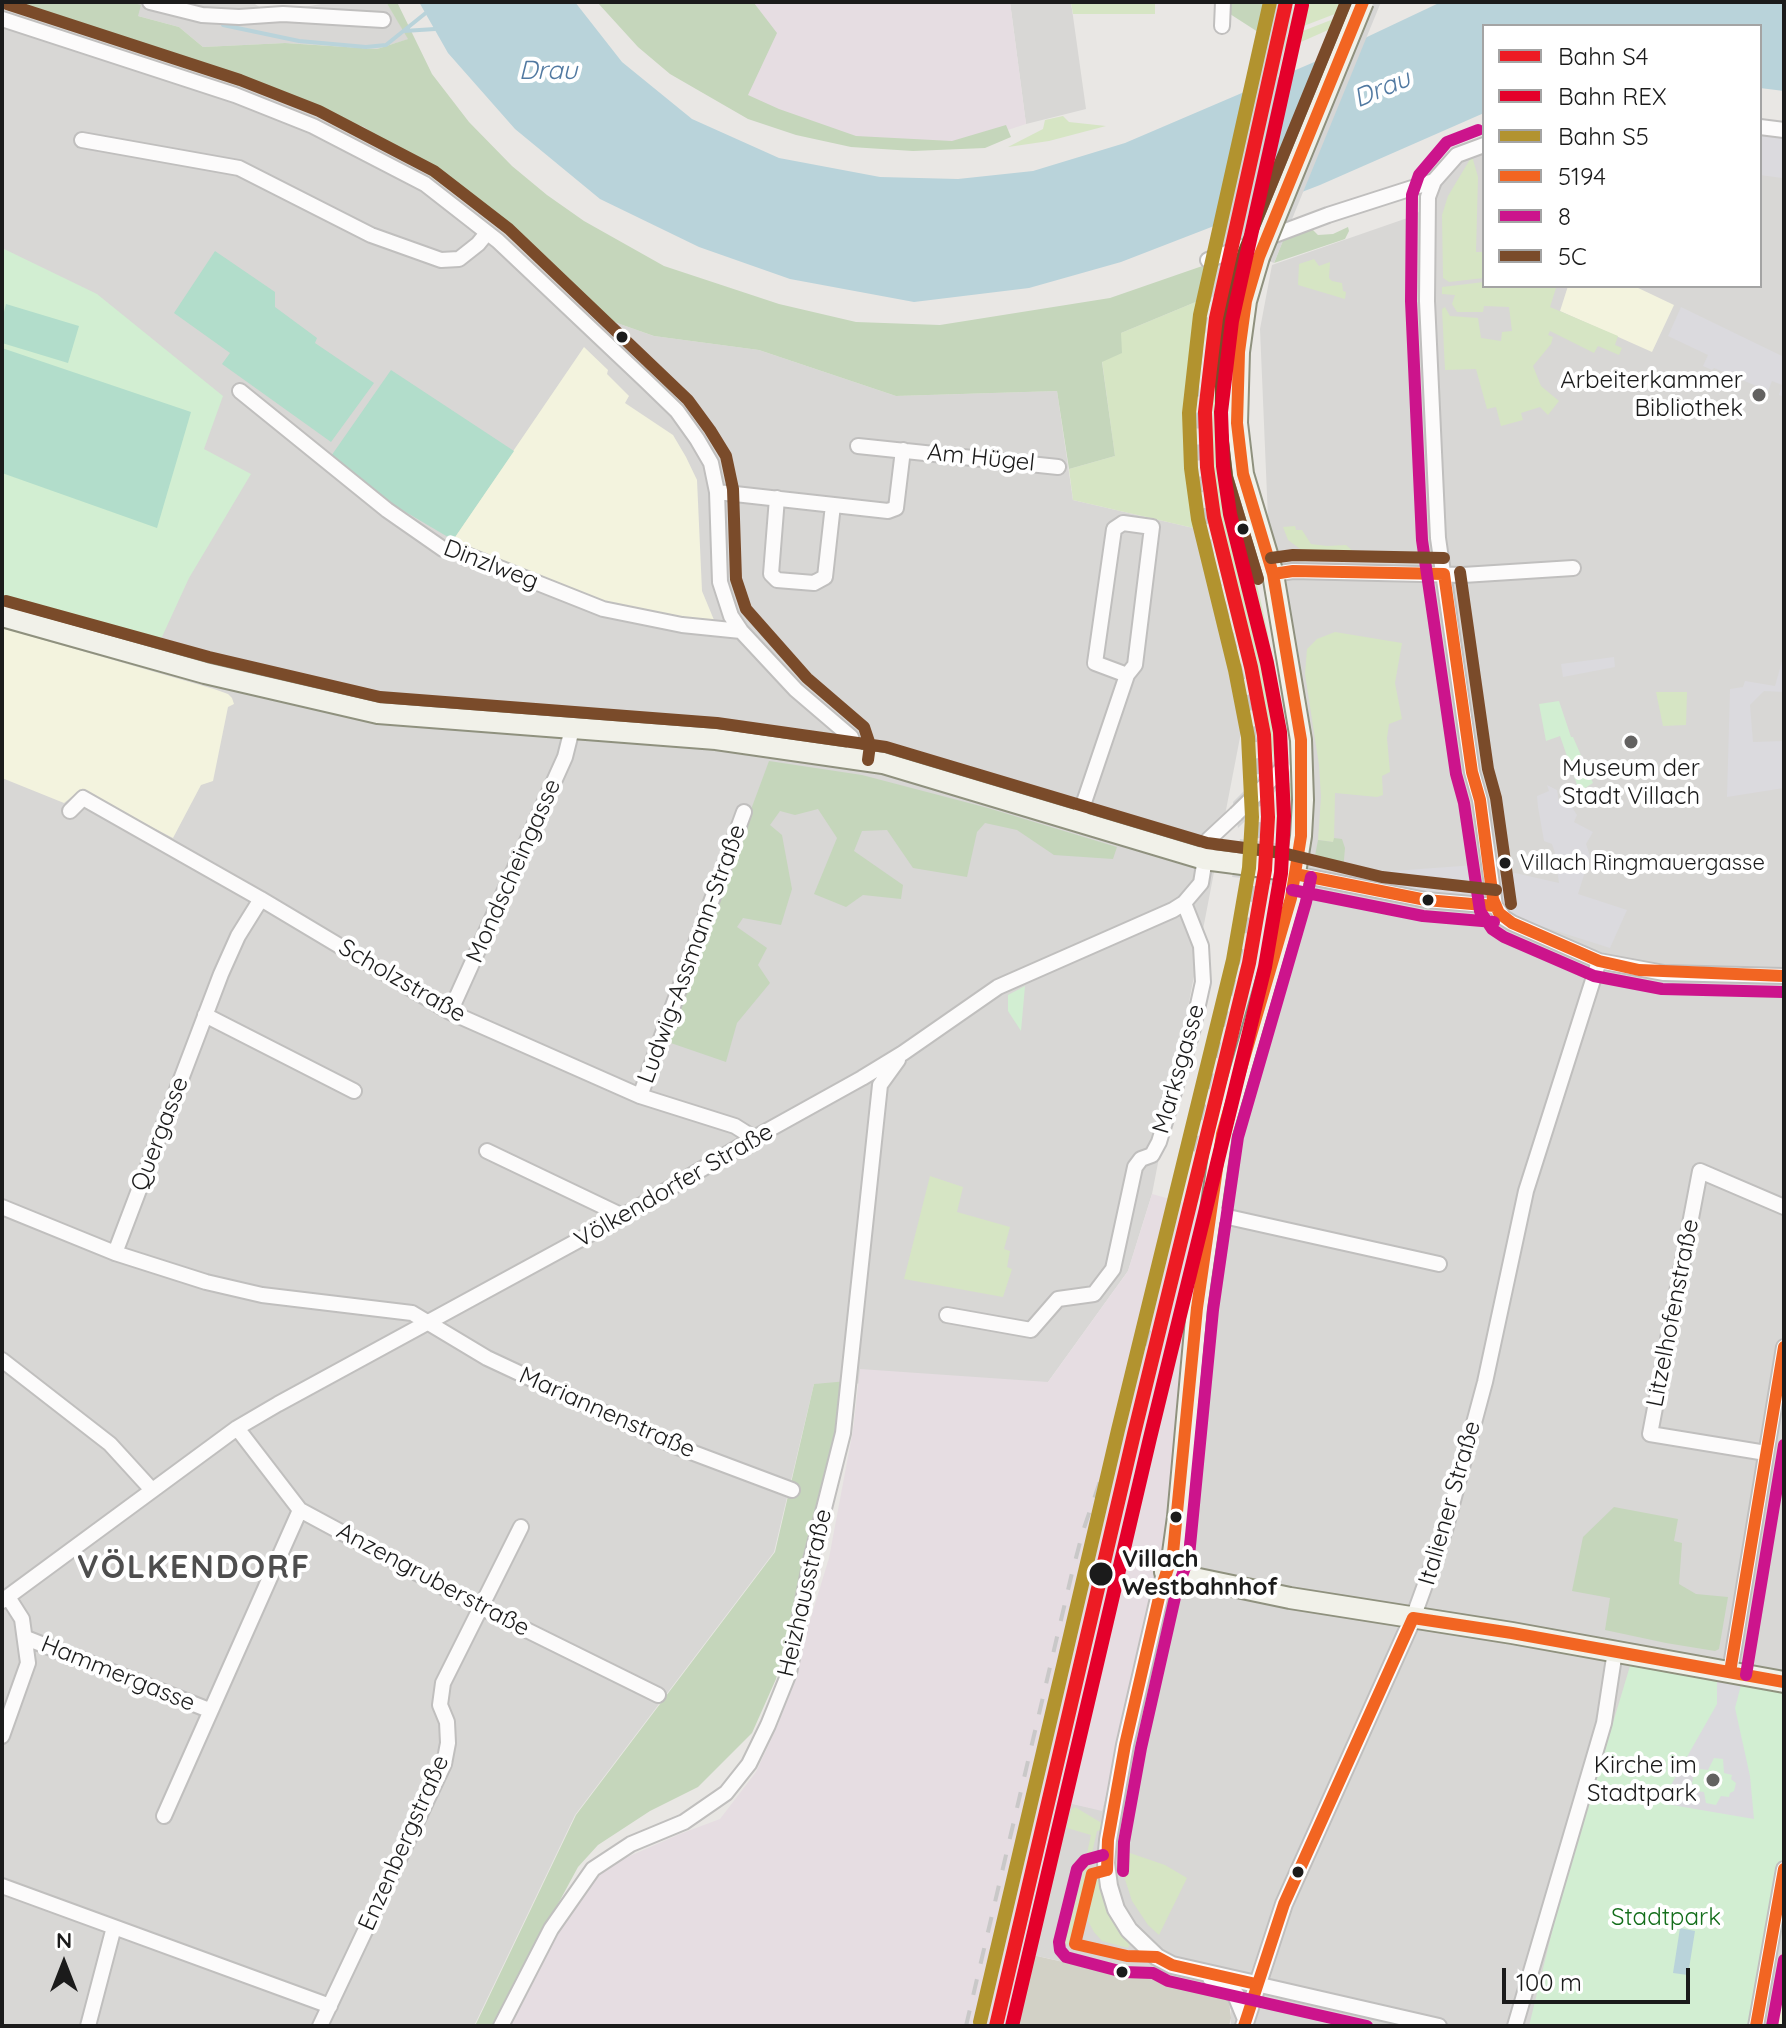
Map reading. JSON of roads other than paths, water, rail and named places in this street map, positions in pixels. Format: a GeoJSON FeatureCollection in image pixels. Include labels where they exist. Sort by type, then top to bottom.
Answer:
{"type":"FeatureCollection","features":[{"type":"Feature","properties":{"kind":"main road"},"geometry":{"type":"LineString","coordinates":[[1363,2],[1259,257],[1246,301],[1239,352],[1237,423],[1243,474],[1273,574],[1301,740],[1303,800],[1287,871],[1291,898],[1222,1134],[1197,1308],[1178,1517],[1173,1553],[1165,1572],[1290,1598],[1784,1682]]}},
{"type":"Feature","properties":{"kind":"main road"},"geometry":{"type":"LineString","coordinates":[[2,616],[257,687],[378,713],[716,739],[883,763],[1204,859],[1287,871]]}},
{"type":"Feature","properties":{"kind":"street"},"geometry":{"type":"LineString","coordinates":[[150,2],[202,15],[239,17],[283,14],[383,20]]}},
{"type":"Feature","properties":{"kind":"street"},"geometry":{"type":"LineString","coordinates":[[1222,26],[1223,2]]}},
{"type":"Feature","properties":{"kind":"street"},"geometry":{"type":"LineString","coordinates":[[6,23],[235,95],[313,126],[425,184],[487,233],[677,411],[711,463],[717,492],[720,582],[731,616],[796,690],[851,737],[854,747],[852,757]]}},
{"type":"Feature","properties":{"kind":"street"},"geometry":{"type":"LineString","coordinates":[[1762,127],[1784,130]]}},
{"type":"Feature","properties":{"kind":"street"},"geometry":{"type":"LineString","coordinates":[[82,140],[239,168],[371,235],[441,260],[459,259],[487,233]]}},
{"type":"Feature","properties":{"kind":"street"},"geometry":{"type":"LineString","coordinates":[[1482,146],[1457,155],[1434,181],[1428,197],[1427,322],[1434,481],[1444,574],[1495,906],[1512,923],[1599,961],[1639,970],[1784,976]]}},
{"type":"Feature","properties":{"kind":"street"},"geometry":{"type":"LineString","coordinates":[[1208,260],[1328,215],[1434,181]]}},
{"type":"Feature","properties":{"kind":"street","name":"Dinzlweg"},"geometry":{"type":"LineString","coordinates":[[240,391],[387,510],[443,549],[467,555],[603,609],[682,625],[741,631]]}},
{"type":"Feature","properties":{"kind":"street","name":"Am Hügel"},"geometry":{"type":"LineString","coordinates":[[858,446],[1058,467]]}},
{"type":"Feature","properties":{"kind":"street","name":"Am Hügel"},"geometry":{"type":"LineString","coordinates":[[717,492],[888,511],[896,508],[903,450]]}},
{"type":"Feature","properties":{"kind":"street"},"geometry":{"type":"LineString","coordinates":[[777,498],[771,574],[777,580],[814,583],[825,577],[833,505]]}},
{"type":"Feature","properties":{"kind":"street"},"geometry":{"type":"LineString","coordinates":[[1078,820],[1127,675],[1135,665],[1152,527],[1123,523],[1114,529],[1095,663],[1127,675]]}},
{"type":"Feature","properties":{"kind":"street"},"geometry":{"type":"LineString","coordinates":[[1273,574],[1293,571],[1444,574],[1573,568]]}},
{"type":"Feature","properties":{"kind":"street","name":"Mondscheingasse"},"geometry":{"type":"LineString","coordinates":[[450,1012],[565,757],[572,729]]}},
{"type":"Feature","properties":{"kind":"street"},"geometry":{"type":"LineString","coordinates":[[1184,903],[1201,883],[1208,840],[1283,768],[1301,740]]}},
{"type":"Feature","properties":{"kind":"street","name":"Scholzstraße"},"geometry":{"type":"LineString","coordinates":[[70,811],[83,798],[261,899],[450,1012],[640,1096],[735,1126],[754,1138]]}},
{"type":"Feature","properties":{"kind":"street","name":"Ludwig-Assmann-Straße"},"geometry":{"type":"LineString","coordinates":[[640,1096],[744,812]]}},
{"type":"Feature","properties":{"kind":"street"},"geometry":{"type":"LineString","coordinates":[[1287,871],[1411,898],[1495,906]]}},
{"type":"Feature","properties":{"kind":"street","name":"Quergasse"},"geometry":{"type":"LineString","coordinates":[[115,1253],[205,1015],[238,936],[261,899]]}},
{"type":"Feature","properties":{"kind":"street","name":"Völkendorfer Straße"},"geometry":{"type":"LineString","coordinates":[[5,1599],[237,1428],[623,1216],[903,1053],[998,987],[1102,943],[1184,903]]}},
{"type":"Feature","properties":{"kind":"street","name":"Marksgasse"},"geometry":{"type":"LineString","coordinates":[[947,1315],[1031,1330],[1058,1299],[1094,1294],[1113,1269],[1135,1167],[1141,1159],[1152,1155],[1159,1142],[1192,1032],[1203,982],[1201,946],[1184,903]]}},
{"type":"Feature","properties":{"kind":"street","name":"Italiener Straße"},"geometry":{"type":"LineString","coordinates":[[1245,2022],[1284,1904],[1413,1618],[1446,1527],[1485,1382],[1526,1191],[1599,961]]}},
{"type":"Feature","properties":{"kind":"street"},"geometry":{"type":"LineString","coordinates":[[205,1015],[354,1091]]}},
{"type":"Feature","properties":{"kind":"street","name":"Heizhausstraße"},"geometry":{"type":"LineString","coordinates":[[501,2026],[551,1929],[593,1869],[631,1844],[684,1822],[726,1793],[749,1764],[768,1725],[789,1673],[811,1560],[843,1433],[880,1085],[903,1053]]}},
{"type":"Feature","properties":{"kind":"street"},"geometry":{"type":"LineString","coordinates":[[487,1151],[623,1216]]}},
{"type":"Feature","properties":{"kind":"street","name":"Litzelhofenstraße"},"geometry":{"type":"LineString","coordinates":[[1766,1453],[1650,1434],[1700,1171],[1784,1207]]}},
{"type":"Feature","properties":{"kind":"street","name":"Mariannenstraße"},"geometry":{"type":"LineString","coordinates":[[2,1207],[115,1253],[206,1282],[262,1295],[412,1313],[487,1358],[675,1446],[792,1490]]}},
{"type":"Feature","properties":{"kind":"street"},"geometry":{"type":"LineString","coordinates":[[1210,1213],[1439,1264]]}},
{"type":"Feature","properties":{"kind":"street"},"geometry":{"type":"LineString","coordinates":[[1730,1672],[1766,1453],[1781,1386],[1784,1347]]}},
{"type":"Feature","properties":{"kind":"street"},"geometry":{"type":"LineString","coordinates":[[3,1365],[110,1444],[152,1490]]}},
{"type":"Feature","properties":{"kind":"street","name":"Anzengruberstraße"},"geometry":{"type":"LineString","coordinates":[[237,1428],[300,1510],[480,1607],[658,1695]]}},
{"type":"Feature","properties":{"kind":"street","name":"Hammergasse"},"geometry":{"type":"LineString","coordinates":[[164,1816],[300,1510]]}},
{"type":"Feature","properties":{"kind":"street","name":"Enzenbergstraße"},"geometry":{"type":"LineString","coordinates":[[320,2026],[444,1764],[448,1743],[447,1722],[440,1705],[443,1683],[521,1527]]}},
{"type":"Feature","properties":{"kind":"street"},"geometry":{"type":"LineString","coordinates":[[1165,1572],[1125,1745],[1108,1840],[1106,1863],[1116,1909],[1143,1946],[1164,1961],[1439,2026]]}},
{"type":"Feature","properties":{"kind":"street"},"geometry":{"type":"LineString","coordinates":[[2,1736],[28,1663],[22,1619],[5,1599]]}},
{"type":"Feature","properties":{"kind":"street","name":"Hammergasse"},"geometry":{"type":"LineString","coordinates":[[26,1638],[209,1710]]}},
{"type":"Feature","properties":{"kind":"street"},"geometry":{"type":"LineString","coordinates":[[1515,2026],[1604,1723],[1615,1651]]}},
{"type":"Feature","properties":{"kind":"street"},"geometry":{"type":"LineString","coordinates":[[1756,2026],[1784,1869]]}},
{"type":"Feature","properties":{"kind":"street"},"geometry":{"type":"LineString","coordinates":[[2,1886],[330,2006]]}},
{"type":"Feature","properties":{"kind":"street"},"geometry":{"type":"LineString","coordinates":[[88,2026],[114,1927]]}},
{"type":"Feature","properties":{"kind":"street"},"geometry":{"type":"LineString","coordinates":[[1203,1972],[1236,1995],[1245,2022]]}},
{"type":"Feature","properties":{"kind":"water","name":"Drau"},"geometry":{"type":"Polygon","coordinates":[[[419,2],[575,2],[622,62],[692,119],[779,158],[880,177],[958,179],[1033,171],[1125,143],[1312,63],[1441,2],[1784,2],[1784,91],[1762,88],[1762,24],[1482,24],[1482,114],[1320,185],[1121,262],[1029,288],[914,302],[790,279],[699,247],[600,199],[515,129],[448,53],[419,2]]]}},
{"type":"Feature","properties":{"kind":"water"},"geometry":{"type":"Polygon","coordinates":[[[1680,1928],[1695,1931],[1688,1975],[1673,1973],[1680,1928]]]}},
{"type":"Feature","properties":{"kind":"waterway"},"geometry":{"type":"LineString","coordinates":[[223,25],[299,41],[366,47],[386,45],[427,12]]}},
{"type":"Feature","properties":{"kind":"waterway"},"geometry":{"type":"LineString","coordinates":[[404,31],[435,29]]}},
{"type":"Feature","properties":{"kind":"railway"},"geometry":{"type":"LineString","coordinates":[[1193,1151],[1243,943],[1255,874],[1259,822],[1258,767],[1252,715],[1212,555],[1200,487],[1197,383],[1219,248],[1273,2]]}},
{"type":"Feature","properties":{"kind":"railway"},"geometry":{"type":"LineString","coordinates":[[966,2026],[1083,1531],[1151,1324]]}},
{"type":"Feature","properties":{"kind":"rail line","name":"S5"},"geometry":{"type":"LineString","coordinates":[[980,2022],[1118,1430],[1233,960],[1249,868],[1252,817],[1248,737],[1198,519],[1191,468],[1189,413],[1200,315],[1270,2]]}},
{"type":"Feature","properties":{"kind":"rail line","name":"S4"},"geometry":{"type":"LineString","coordinates":[[996,2026],[1134,1434],[1249,963],[1265,870],[1268,817],[1264,735],[1251,667],[1214,517],[1207,467],[1205,412],[1216,318],[1286,2]]}},
{"type":"Feature","properties":{"kind":"rail line","name":"REX"},"geometry":{"type":"LineString","coordinates":[[1012,2026],[1150,1438],[1265,967],[1281,873],[1284,816],[1280,732],[1267,663],[1230,514],[1223,466],[1221,412],[1232,321],[1302,5]]}},
{"type":"Feature","properties":{"kind":"place","name":"Arbeiterkammer Bibliothek"},"geometry":{"type":"Point","coordinates":[1759,395]}},
{"type":"Feature","properties":{"kind":"place","name":"Museum der Stadt Villach"},"geometry":{"type":"Point","coordinates":[1631,742]}},
{"type":"Feature","properties":{"kind":"place","name":"Villach Ringmauergasse"},"geometry":{"type":"Point","coordinates":[1505,863]}},
{"type":"Feature","properties":{"kind":"place","name":"Villach Westbahnhof"},"geometry":{"type":"Point","coordinates":[1101,1574]}},
{"type":"Feature","properties":{"kind":"place","name":"Kirche im Stadtpark"},"geometry":{"type":"Point","coordinates":[1713,1780]}},
{"type":"Feature","properties":{"kind":"district","name":"VÖLKENDORF"},"geometry":{"type":"Point","coordinates":[194,1568]}},
{"type":"Feature","properties":{"kind":"park label","name":"Stadtpark"},"geometry":{"type":"Point","coordinates":[1666,1918]}}]}
